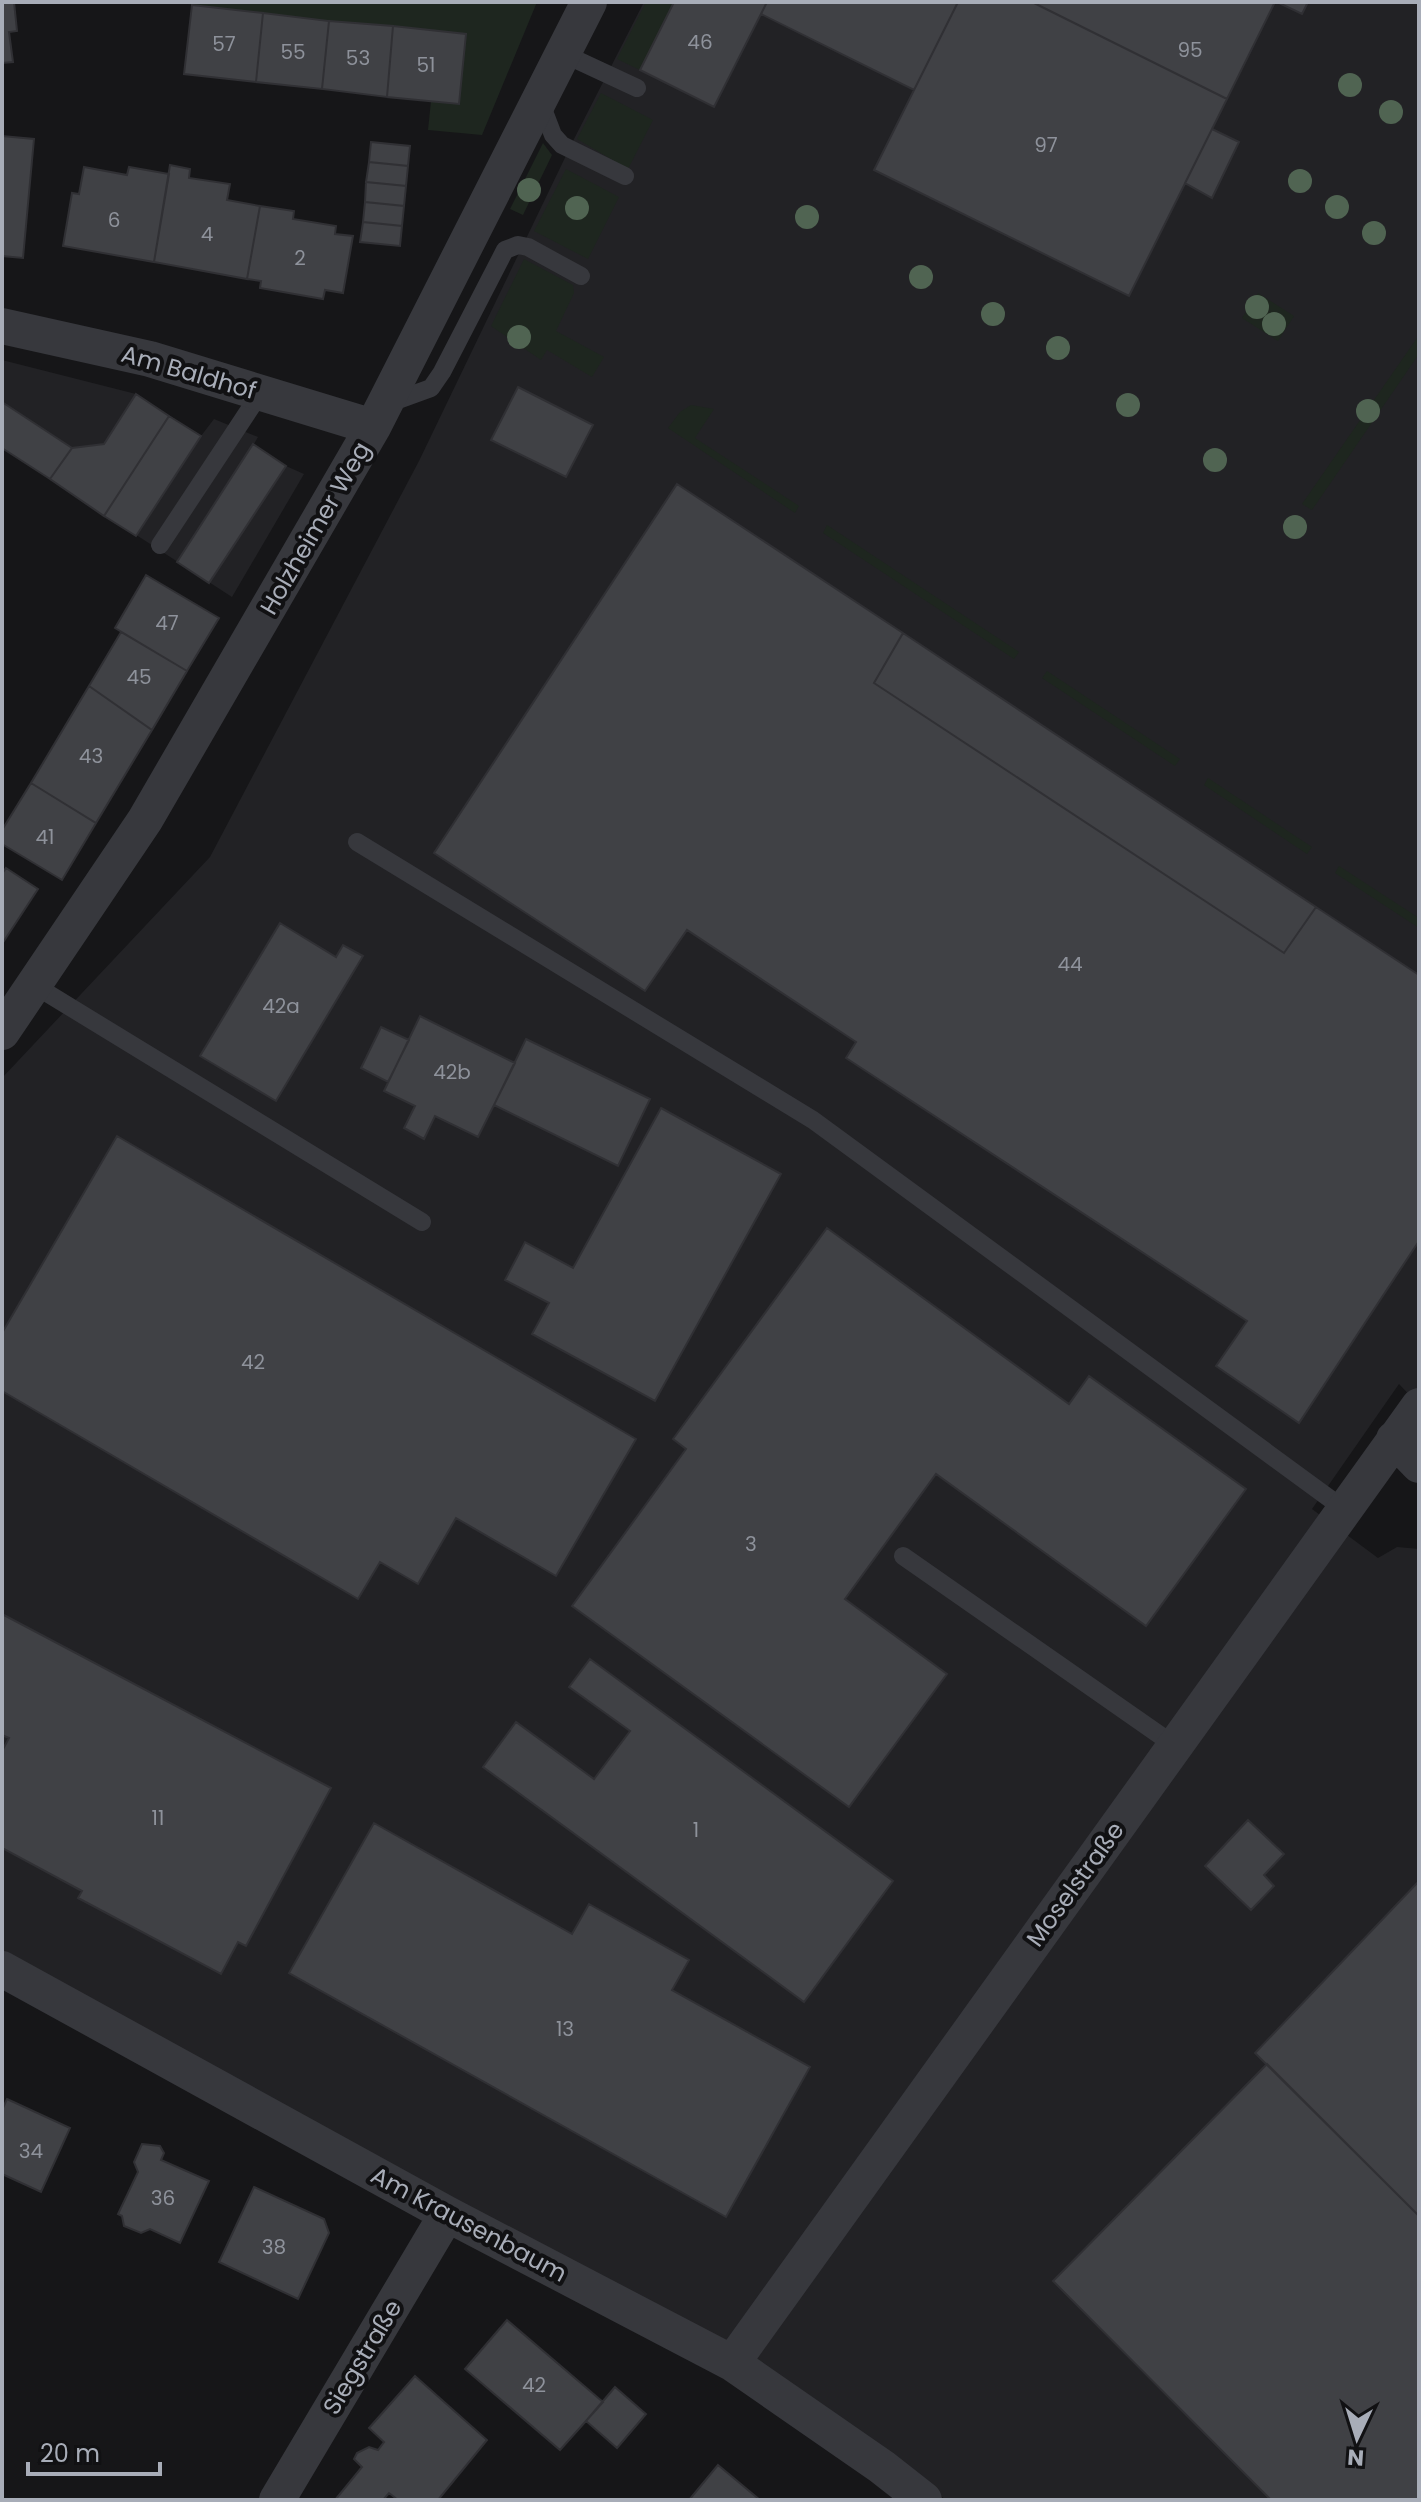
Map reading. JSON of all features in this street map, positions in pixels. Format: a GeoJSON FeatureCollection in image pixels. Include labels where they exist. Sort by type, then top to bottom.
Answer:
{"type":"FeatureCollection","features":[{"type":"Feature","properties":{"kind":"street","name":"Holzheimer Weg"},"geometry":{"type":"LineString","coordinates":[[2,1032],[145,820],[379,416],[589,2]]}},
{"type":"Feature","properties":{"kind":"street","name":"Am Baldhof"},"geometry":{"type":"LineString","coordinates":[[2,326],[150,359],[261,392],[379,416]]}},
{"type":"Feature","properties":{"kind":"street","name":"Moselstraße"},"geometry":{"type":"LineString","coordinates":[[732,2363],[1419,1406]]}},
{"type":"Feature","properties":{"kind":"street"},"geometry":{"type":"LineString","coordinates":[[1394,1439],[1419,1465]]}},
{"type":"Feature","properties":{"kind":"street","name":"Am Krausenbaum"},"geometry":{"type":"LineString","coordinates":[[2,1969],[447,2214],[732,2363],[882,2467],[924,2500]]}},
{"type":"Feature","properties":{"kind":"street","name":"Siegstraße"},"geometry":{"type":"LineString","coordinates":[[277,2500],[447,2214]]}},
{"type":"Feature","properties":{"kind":"lane"},"geometry":{"type":"LineString","coordinates":[[564,54],[637,88]]}},
{"type":"Feature","properties":{"kind":"lane"},"geometry":{"type":"LineString","coordinates":[[540,101],[553,135],[562,145],[625,176]]}},
{"type":"Feature","properties":{"kind":"lane"},"geometry":{"type":"LineString","coordinates":[[379,416],[431,388],[505,250],[518,245],[528,247],[581,276]]}},
{"type":"Feature","properties":{"kind":"lane"},"geometry":{"type":"LineString","coordinates":[[160,545],[261,392]]}},
{"type":"Feature","properties":{"kind":"lane"},"geometry":{"type":"LineString","coordinates":[[357,842],[813,1120],[1344,1509]]}},
{"type":"Feature","properties":{"kind":"lane"},"geometry":{"type":"LineString","coordinates":[[34,985],[422,1222]]}},
{"type":"Feature","properties":{"kind":"lane"},"geometry":{"type":"LineString","coordinates":[[903,1556],[1174,1745]]}},
{"type":"Feature","properties":{"kind":"shaded area"},"geometry":{"type":"Polygon","coordinates":[[[171,2],[537,2],[482,135],[428,130],[431,101],[465,34],[171,2]]]}},
{"type":"Feature","properties":{"kind":"shaded area"},"geometry":{"type":"Polygon","coordinates":[[[644,2],[1419,2],[1419,1405],[1399,1384],[1312,1509],[1378,1558],[1397,1547],[1419,1549],[1419,2500],[946,2500],[892,2458],[456,2201],[2,1954],[2,1078],[210,857],[419,461],[574,139],[644,2]]]}},
{"type":"Feature","properties":{"kind":"shaded area"},"geometry":{"type":"Polygon","coordinates":[[[646,2],[674,2],[640,70],[617,59],[646,2]]]}},
{"type":"Feature","properties":{"kind":"shaded area"},"geometry":{"type":"Polygon","coordinates":[[[601,93],[653,120],[628,169],[577,139],[601,93]]]}},
{"type":"Feature","properties":{"kind":"shaded area"},"geometry":{"type":"Polygon","coordinates":[[[543,143],[552,155],[523,215],[510,209],[543,143]]]}},
{"type":"Feature","properties":{"kind":"shaded area"},"geometry":{"type":"Polygon","coordinates":[[[566,169],[619,197],[588,259],[534,231],[566,169]]]}},
{"type":"Feature","properties":{"kind":"shaded area"},"geometry":{"type":"Polygon","coordinates":[[[524,259],[573,285],[574,293],[556,331],[604,357],[592,377],[547,350],[541,360],[491,326],[524,259]]]}},
{"type":"Feature","properties":{"kind":"shaded area"},"geometry":{"type":"Polygon","coordinates":[[[1258,293],[1294,316],[1278,341],[1242,318],[1258,293]]]}},
{"type":"Feature","properties":{"kind":"shaded area"},"geometry":{"type":"Polygon","coordinates":[[[1419,335],[1419,354],[1312,510],[1302,504],[1419,335]]]}},
{"type":"Feature","properties":{"kind":"shaded area"},"geometry":{"type":"Polygon","coordinates":[[[2,360],[136,394],[201,436],[214,419],[258,437],[254,444],[286,466],[304,474],[232,597],[2,448],[2,360]]]}},
{"type":"Feature","properties":{"kind":"shaded area"},"geometry":{"type":"Polygon","coordinates":[[[691,405],[714,409],[695,438],[799,506],[795,513],[668,428],[680,412],[691,405]]]}},
{"type":"Feature","properties":{"kind":"shaded area"},"geometry":{"type":"Polygon","coordinates":[[[827,525],[1019,652],[1014,659],[823,533],[827,525]]]}},
{"type":"Feature","properties":{"kind":"shaded area"},"geometry":{"type":"Polygon","coordinates":[[[1047,671],[1180,759],[1175,766],[1042,678],[1047,671]]]}},
{"type":"Feature","properties":{"kind":"shaded area"},"geometry":{"type":"Polygon","coordinates":[[[1208,778],[1312,847],[1307,854],[1204,785],[1208,778]]]}},
{"type":"Feature","properties":{"kind":"shaded area"},"geometry":{"type":"Polygon","coordinates":[[[1339,866],[1419,918],[1419,928],[1335,873],[1339,866]]]}},
{"type":"Feature","properties":{"kind":"building"},"geometry":{"type":"Polygon","coordinates":[[[2,2],[14,2],[17,31],[9,32],[13,62],[2,63],[2,2]]]}},
{"type":"Feature","properties":{"kind":"building"},"geometry":{"type":"Polygon","coordinates":[[[674,2],[767,2],[714,107],[640,70],[674,2]]]}},
{"type":"Feature","properties":{"kind":"building"},"geometry":{"type":"Polygon","coordinates":[[[767,2],[958,2],[914,90],[761,14],[767,2]]]}},
{"type":"Feature","properties":{"kind":"building"},"geometry":{"type":"Polygon","coordinates":[[[958,2],[1032,2],[1227,99],[1129,296],[874,170],[958,2]]]}},
{"type":"Feature","properties":{"kind":"building"},"geometry":{"type":"Polygon","coordinates":[[[1032,2],[1275,2],[1227,99],[1032,2]]]}},
{"type":"Feature","properties":{"kind":"building"},"geometry":{"type":"Polygon","coordinates":[[[1277,2],[1308,2],[1302,14],[1277,2]]]}},
{"type":"Feature","properties":{"kind":"building"},"geometry":{"type":"Polygon","coordinates":[[[192,5],[263,13],[256,82],[184,74],[192,5]]]}},
{"type":"Feature","properties":{"kind":"building"},"geometry":{"type":"Polygon","coordinates":[[[263,13],[329,21],[322,89],[256,82],[263,13]]]}},
{"type":"Feature","properties":{"kind":"building"},"geometry":{"type":"Polygon","coordinates":[[[329,21],[393,26],[387,97],[322,89],[329,21]]]}},
{"type":"Feature","properties":{"kind":"building"},"geometry":{"type":"Polygon","coordinates":[[[393,26],[466,34],[459,104],[387,97],[393,26]]]}},
{"type":"Feature","properties":{"kind":"building"},"geometry":{"type":"Polygon","coordinates":[[[1212,129],[1239,142],[1212,198],[1185,183],[1212,129]]]}},
{"type":"Feature","properties":{"kind":"building"},"geometry":{"type":"Polygon","coordinates":[[[2,136],[34,139],[23,258],[2,256],[2,136]]]}},
{"type":"Feature","properties":{"kind":"building"},"geometry":{"type":"Polygon","coordinates":[[[371,142],[410,146],[408,166],[369,162],[371,142]]]}},
{"type":"Feature","properties":{"kind":"building"},"geometry":{"type":"Polygon","coordinates":[[[369,162],[408,166],[406,186],[366,182],[369,162]]]}},
{"type":"Feature","properties":{"kind":"building"},"geometry":{"type":"Polygon","coordinates":[[[170,165],[190,169],[189,178],[230,184],[227,200],[260,206],[247,279],[154,262],[170,165]]]}},
{"type":"Feature","properties":{"kind":"building"},"geometry":{"type":"Polygon","coordinates":[[[84,167],[127,175],[129,167],[169,174],[154,262],[63,246],[72,193],[79,194],[84,167]]]}},
{"type":"Feature","properties":{"kind":"building"},"geometry":{"type":"Polygon","coordinates":[[[366,182],[406,186],[404,206],[365,202],[366,182]]]}},
{"type":"Feature","properties":{"kind":"building"},"geometry":{"type":"Polygon","coordinates":[[[365,202],[404,206],[402,226],[363,222],[365,202]]]}},
{"type":"Feature","properties":{"kind":"building"},"geometry":{"type":"Polygon","coordinates":[[[260,206],[294,211],[293,219],[336,226],[335,234],[353,236],[343,293],[325,290],[323,299],[260,288],[261,281],[247,279],[260,206]]]}},
{"type":"Feature","properties":{"kind":"building"},"geometry":{"type":"Polygon","coordinates":[[[363,222],[402,226],[400,246],[360,242],[363,222]]]}},
{"type":"Feature","properties":{"kind":"building"},"geometry":{"type":"Polygon","coordinates":[[[518,387],[593,425],[566,477],[491,440],[518,387]]]}},
{"type":"Feature","properties":{"kind":"building"},"geometry":{"type":"Polygon","coordinates":[[[136,394],[169,416],[104,516],[50,479],[72,448],[104,444],[136,394]]]}},
{"type":"Feature","properties":{"kind":"building"},"geometry":{"type":"Polygon","coordinates":[[[2,402],[72,448],[50,479],[2,448],[2,402]]]}},
{"type":"Feature","properties":{"kind":"building"},"geometry":{"type":"Polygon","coordinates":[[[169,416],[201,436],[136,536],[104,516],[169,416]]]}},
{"type":"Feature","properties":{"kind":"building"},"geometry":{"type":"Polygon","coordinates":[[[253,444],[286,466],[209,583],[177,562],[253,444]]]}},
{"type":"Feature","properties":{"kind":"building"},"geometry":{"type":"Polygon","coordinates":[[[677,484],[903,633],[874,683],[1284,953],[1316,907],[1419,975],[1419,1241],[1299,1423],[1216,1366],[1247,1321],[846,1058],[856,1042],[687,930],[645,991],[434,853],[677,484]]]}},
{"type":"Feature","properties":{"kind":"building"},"geometry":{"type":"Polygon","coordinates":[[[146,575],[219,618],[187,671],[115,628],[146,575]]]}},
{"type":"Feature","properties":{"kind":"building"},"geometry":{"type":"Polygon","coordinates":[[[121,632],[187,671],[152,730],[89,686],[121,632]]]}},
{"type":"Feature","properties":{"kind":"building"},"geometry":{"type":"Polygon","coordinates":[[[903,633],[1316,907],[1284,953],[874,683],[903,633]]]}},
{"type":"Feature","properties":{"kind":"building"},"geometry":{"type":"Polygon","coordinates":[[[89,686],[152,730],[96,823],[31,783],[89,686]]]}},
{"type":"Feature","properties":{"kind":"building"},"geometry":{"type":"Polygon","coordinates":[[[31,783],[96,823],[62,880],[2,844],[2,830],[31,783]]]}},
{"type":"Feature","properties":{"kind":"building"},"geometry":{"type":"Polygon","coordinates":[[[6,868],[38,889],[2,944],[2,874],[6,868]]]}},
{"type":"Feature","properties":{"kind":"building"},"geometry":{"type":"Polygon","coordinates":[[[280,923],[336,957],[343,945],[363,956],[276,1101],[200,1056],[280,923]]]}},
{"type":"Feature","properties":{"kind":"building"},"geometry":{"type":"Polygon","coordinates":[[[420,1016],[515,1063],[478,1137],[435,1116],[424,1139],[404,1128],[415,1106],[384,1091],[420,1016]]]}},
{"type":"Feature","properties":{"kind":"building"},"geometry":{"type":"Polygon","coordinates":[[[381,1027],[409,1040],[388,1082],[361,1068],[381,1027]]]}},
{"type":"Feature","properties":{"kind":"building"},"geometry":{"type":"Polygon","coordinates":[[[526,1039],[650,1099],[618,1166],[494,1105],[526,1039]]]}},
{"type":"Feature","properties":{"kind":"building"},"geometry":{"type":"Polygon","coordinates":[[[661,1108],[781,1174],[655,1401],[532,1334],[549,1303],[505,1280],[525,1242],[573,1268],[661,1108]]]}},
{"type":"Feature","properties":{"kind":"building"},"geometry":{"type":"Polygon","coordinates":[[[117,1136],[636,1439],[556,1576],[456,1518],[418,1584],[380,1562],[358,1599],[2,1391],[2,1333],[117,1136]]]}},
{"type":"Feature","properties":{"kind":"building"},"geometry":{"type":"Polygon","coordinates":[[[827,1228],[1069,1404],[1089,1376],[1246,1489],[1146,1626],[936,1474],[845,1599],[947,1674],[849,1807],[572,1606],[686,1449],[673,1439],[827,1228]]]}},
{"type":"Feature","properties":{"kind":"building"},"geometry":{"type":"Polygon","coordinates":[[[2,1614],[331,1788],[246,1946],[238,1942],[221,1974],[78,1898],[82,1891],[2,1848],[2,1751],[9,1738],[2,1735],[2,1614]]]}},
{"type":"Feature","properties":{"kind":"building"},"geometry":{"type":"Polygon","coordinates":[[[590,1659],[893,1881],[804,2002],[483,1767],[516,1722],[594,1779],[630,1731],[569,1687],[590,1659]]]}},
{"type":"Feature","properties":{"kind":"building"},"geometry":{"type":"Polygon","coordinates":[[[1248,1820],[1284,1854],[1264,1875],[1274,1886],[1251,1910],[1205,1866],[1248,1820]]]}},
{"type":"Feature","properties":{"kind":"building"},"geometry":{"type":"Polygon","coordinates":[[[374,1823],[572,1934],[589,1904],[689,1960],[672,1990],[810,2067],[726,2217],[289,1973],[374,1823]]]}},
{"type":"Feature","properties":{"kind":"building"},"geometry":{"type":"Polygon","coordinates":[[[1419,1881],[1419,2216],[1255,2053],[1419,1881]]]}},
{"type":"Feature","properties":{"kind":"building"},"geometry":{"type":"Polygon","coordinates":[[[1267,2064],[1419,2216],[1419,2500],[1271,2500],[1053,2281],[1267,2064]]]}},
{"type":"Feature","properties":{"kind":"building"},"geometry":{"type":"Polygon","coordinates":[[[7,2099],[70,2128],[41,2192],[2,2174],[2,2110],[7,2099]]]}},
{"type":"Feature","properties":{"kind":"building"},"geometry":{"type":"Polygon","coordinates":[[[142,2144],[160,2146],[164,2153],[161,2160],[209,2181],[180,2243],[150,2229],[141,2233],[124,2226],[122,2216],[118,2214],[138,2172],[134,2162],[142,2144]]]}},
{"type":"Feature","properties":{"kind":"building"},"geometry":{"type":"Polygon","coordinates":[[[254,2187],[324,2219],[329,2233],[298,2299],[219,2262],[254,2187]]]}},
{"type":"Feature","properties":{"kind":"building"},"geometry":{"type":"Polygon","coordinates":[[[507,2320],[603,2402],[560,2450],[465,2369],[507,2320]]]}},
{"type":"Feature","properties":{"kind":"building"},"geometry":{"type":"Polygon","coordinates":[[[415,2376],[487,2440],[438,2500],[398,2500],[389,2493],[383,2500],[335,2500],[362,2467],[354,2459],[357,2453],[369,2447],[378,2450],[384,2442],[369,2428],[415,2376]]]}},
{"type":"Feature","properties":{"kind":"building"},"geometry":{"type":"Polygon","coordinates":[[[615,2387],[646,2414],[617,2448],[586,2421],[615,2387]]]}},
{"type":"Feature","properties":{"kind":"building"},"geometry":{"type":"Polygon","coordinates":[[[718,2465],[760,2500],[689,2500],[718,2465]]]}}]}
